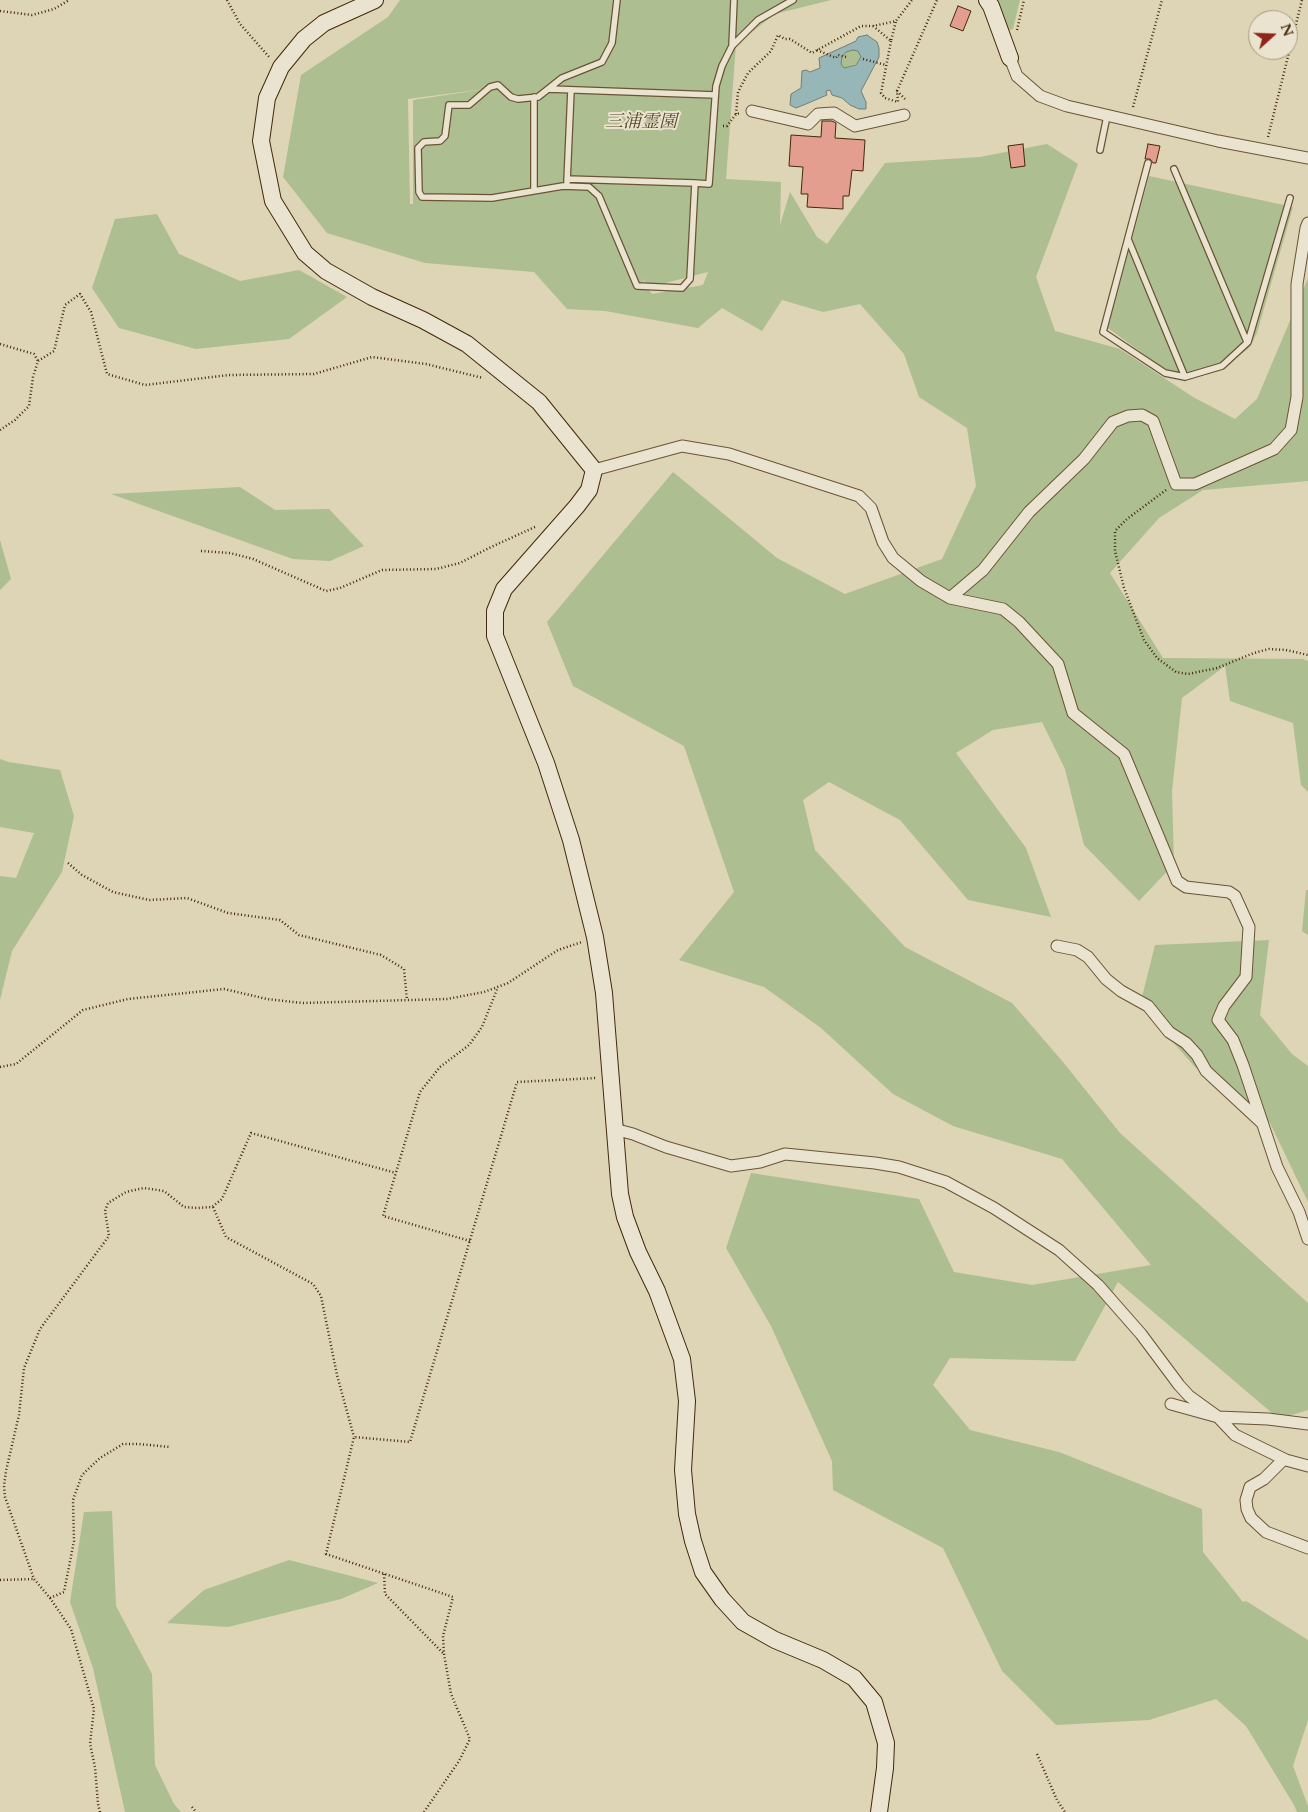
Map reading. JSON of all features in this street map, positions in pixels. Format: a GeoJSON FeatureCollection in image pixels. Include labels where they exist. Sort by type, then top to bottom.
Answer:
{"type":"FeatureCollection","features":[{"type":"Feature","properties":{"kind":"street"},"geometry":{"type":"LineString","coordinates":[[375,0],[324,23],[304,39],[281,67],[267,98],[261,141],[273,201],[305,252],[326,271],[372,297],[423,320],[467,344],[539,402],[594,470]]}},
{"type":"Feature","properties":{"kind":"street"},"geometry":{"type":"LineString","coordinates":[[987,0],[991,6],[1017,76],[1040,96],[1067,106],[1107,116],[1308,158]]}},
{"type":"Feature","properties":{"kind":"street"},"geometry":{"type":"LineString","coordinates":[[752,111],[808,124],[818,114],[834,112],[855,126],[904,115]]}},
{"type":"Feature","properties":{"kind":"street"},"geometry":{"type":"LineString","coordinates":[[950,598],[983,570],[1029,512],[1084,459],[1113,422],[1128,416],[1142,415],[1153,421],[1176,484],[1195,484],[1274,449],[1291,430],[1297,397],[1297,284],[1308,223]]}},
{"type":"Feature","properties":{"kind":"street"},"geometry":{"type":"LineString","coordinates":[[594,470],[682,446],[729,454],[859,496],[871,508],[883,542],[893,558],[922,581],[950,598],[1004,609],[1019,622],[1058,664],[1073,713],[1124,754],[1177,881],[1186,887],[1230,892],[1235,896],[1249,927],[1246,977],[1224,1006],[1218,1020],[1233,1040],[1277,1167],[1299,1212],[1308,1239]]}},
{"type":"Feature","properties":{"kind":"street"},"geometry":{"type":"LineString","coordinates":[[594,470],[589,490],[550,539],[504,589],[494,611],[495,636],[546,763],[571,840],[595,937],[604,993],[620,1194],[625,1217],[638,1252],[657,1291],[682,1359],[687,1401],[683,1470],[687,1514],[703,1572],[722,1599],[743,1622],[775,1640],[823,1660],[854,1678],[874,1702],[886,1743],[885,1768],[879,1812]]}},
{"type":"Feature","properties":{"kind":"street"},"geometry":{"type":"LineString","coordinates":[[1057,946],[1077,950],[1088,956],[1106,979],[1121,991],[1148,1006],[1170,1032],[1192,1049],[1206,1071],[1263,1124]]}},
{"type":"Feature","properties":{"kind":"street"},"geometry":{"type":"LineString","coordinates":[[614,1129],[633,1134],[666,1148],[730,1166],[760,1162],[785,1154],[899,1167],[946,1182],[994,1208],[1059,1250],[1098,1285],[1141,1334],[1189,1396],[1218,1417],[1235,1435],[1284,1459],[1308,1466]]}},
{"type":"Feature","properties":{"kind":"street"},"geometry":{"type":"LineString","coordinates":[[1171,1404],[1218,1417],[1268,1419],[1308,1424]]}},
{"type":"Feature","properties":{"kind":"street"},"geometry":{"type":"LineString","coordinates":[[1284,1459],[1264,1479],[1250,1487],[1246,1500],[1247,1509],[1251,1518],[1266,1532],[1308,1548]]}},
{"type":"Feature","properties":{"kind":"lane"},"geometry":{"type":"LineString","coordinates":[[617,0],[612,43],[602,62],[562,78],[538,97],[518,99],[511,97],[498,85],[490,87],[469,105],[448,105],[445,136],[440,141],[424,142],[418,148],[418,187],[422,198],[492,198],[567,186],[589,187],[599,196],[637,286],[682,288],[690,279],[695,184]]}},
{"type":"Feature","properties":{"kind":"lane"},"geometry":{"type":"LineString","coordinates":[[732,46],[734,0]]}},
{"type":"Feature","properties":{"kind":"lane"},"geometry":{"type":"LineString","coordinates":[[567,179],[709,184],[715,95],[722,66],[732,46],[758,20],[793,0]]}},
{"type":"Feature","properties":{"kind":"lane"},"geometry":{"type":"LineString","coordinates":[[549,89],[715,95]]}},
{"type":"Feature","properties":{"kind":"lane"},"geometry":{"type":"LineString","coordinates":[[567,186],[571,90]]}},
{"type":"Feature","properties":{"kind":"lane"},"geometry":{"type":"LineString","coordinates":[[534,97],[534,192]]}},
{"type":"Feature","properties":{"kind":"lane"},"geometry":{"type":"LineString","coordinates":[[1100,150],[1107,116]]}},
{"type":"Feature","properties":{"kind":"lane"},"geometry":{"type":"LineString","coordinates":[[1148,163],[1103,332],[1165,373],[1185,377],[1222,366],[1248,342],[1290,198]]}},
{"type":"Feature","properties":{"kind":"lane"},"geometry":{"type":"LineString","coordinates":[[1174,169],[1248,342]]}},
{"type":"Feature","properties":{"kind":"lane"},"geometry":{"type":"LineString","coordinates":[[1128,240],[1185,377]]}},
{"type":"Feature","properties":{"kind":"path"},"geometry":{"type":"LineString","coordinates":[[0,11],[32,15],[54,9],[68,0]]}},
{"type":"Feature","properties":{"kind":"path"},"geometry":{"type":"LineString","coordinates":[[227,0],[240,24],[266,55],[281,67]]}},
{"type":"Feature","properties":{"kind":"path"},"geometry":{"type":"LineString","coordinates":[[912,0],[896,22],[890,41],[881,93],[885,98],[898,102],[897,91],[938,0]]}},
{"type":"Feature","properties":{"kind":"path"},"geometry":{"type":"LineString","coordinates":[[1130,121],[1162,0]]}},
{"type":"Feature","properties":{"kind":"path"},"geometry":{"type":"LineString","coordinates":[[1265,150],[1302,0]]}},
{"type":"Feature","properties":{"kind":"path"},"geometry":{"type":"LineString","coordinates":[[713,125],[727,126],[736,114],[738,92],[748,73],[771,51],[778,35],[785,39],[790,39],[812,53],[861,26],[896,22]]}},
{"type":"Feature","properties":{"kind":"path"},"geometry":{"type":"LineString","coordinates":[[873,26],[890,41]]}},
{"type":"Feature","properties":{"kind":"path"},"geometry":{"type":"LineString","coordinates":[[817,50],[836,58],[838,54],[846,57]]}},
{"type":"Feature","properties":{"kind":"path"},"geometry":{"type":"LineString","coordinates":[[863,59],[886,65]]}},
{"type":"Feature","properties":{"kind":"path"},"geometry":{"type":"LineString","coordinates":[[897,91],[905,99]]}},
{"type":"Feature","properties":{"kind":"path"},"geometry":{"type":"LineString","coordinates":[[736,114],[752,111]]}},
{"type":"Feature","properties":{"kind":"path"},"geometry":{"type":"LineString","coordinates":[[0,430],[15,420],[29,406],[33,376],[38,361],[54,351],[65,305],[80,294],[91,312],[107,374],[145,385],[229,375],[314,374],[372,357],[426,364],[487,379],[504,375]]}},
{"type":"Feature","properties":{"kind":"path"},"geometry":{"type":"LineString","coordinates":[[0,344],[34,354],[38,361]]}},
{"type":"Feature","properties":{"kind":"path"},"geometry":{"type":"LineString","coordinates":[[1176,484],[1127,519],[1115,531],[1115,551],[1124,588],[1144,640],[1157,658],[1176,672],[1188,674],[1217,668],[1269,649],[1286,650],[1308,655]]}},
{"type":"Feature","properties":{"kind":"path"},"geometry":{"type":"LineString","coordinates":[[201,551],[230,553],[253,560],[326,591],[340,588],[382,570],[436,568],[460,564],[489,548],[542,524]]}},
{"type":"Feature","properties":{"kind":"path"},"geometry":{"type":"LineString","coordinates":[[68,863],[112,892],[149,900],[187,898],[228,913],[280,920],[299,935],[381,955],[404,969],[407,1000]]}},
{"type":"Feature","properties":{"kind":"path"},"geometry":{"type":"LineString","coordinates":[[0,1067],[16,1064],[83,1010],[128,999],[224,989],[267,999],[302,1003],[446,999],[484,992],[508,983],[558,950],[595,937]]}},
{"type":"Feature","properties":{"kind":"path"},"geometry":{"type":"LineString","coordinates":[[470,1241],[383,1216],[420,1092],[440,1066],[469,1045],[482,1027],[498,987]]}},
{"type":"Feature","properties":{"kind":"path"},"geometry":{"type":"LineString","coordinates":[[354,1437],[410,1442],[517,1082],[610,1078]]}},
{"type":"Feature","properties":{"kind":"path"},"geometry":{"type":"LineString","coordinates":[[100,1812],[95,1767],[90,1744],[94,1709],[71,1628],[34,1579],[5,1497],[4,1486],[18,1415],[24,1368],[40,1329],[108,1236],[105,1211],[108,1203],[126,1192],[144,1188],[164,1191],[184,1207],[212,1207],[222,1198],[251,1133],[396,1173]]}},
{"type":"Feature","properties":{"kind":"path"},"geometry":{"type":"LineString","coordinates":[[212,1207],[226,1237],[314,1284],[320,1296],[337,1375],[354,1437],[326,1554],[453,1597],[443,1636],[444,1654],[451,1694],[470,1739],[459,1761],[424,1812]]}},
{"type":"Feature","properties":{"kind":"path"},"geometry":{"type":"LineString","coordinates":[[50,1598],[64,1592],[74,1540],[73,1500],[82,1475],[100,1458],[123,1444],[170,1447]]}},
{"type":"Feature","properties":{"kind":"path"},"geometry":{"type":"LineString","coordinates":[[384,1574],[385,1594],[444,1654]]}},
{"type":"Feature","properties":{"kind":"path"},"geometry":{"type":"LineString","coordinates":[[0,1580],[34,1579]]}},
{"type":"Feature","properties":{"kind":"path"},"geometry":{"type":"LineString","coordinates":[[1037,1754],[1057,1800],[1066,1812]]}},
{"type":"Feature","properties":{"kind":"path"},"geometry":{"type":"LineString","coordinates":[[192,1807],[196,1812]]}},
{"type":"Feature","properties":{"kind":"green space","name":"三浦霊園"},"geometry":{"type":"Polygon","coordinates":[[[400,0],[831,0],[775,14],[736,44],[726,179],[781,182],[780,225],[790,192],[817,237],[827,244],[885,163],[980,157],[1047,144],[1078,164],[1036,277],[1055,331],[1120,349],[1193,397],[1235,419],[1257,399],[1308,278],[1308,481],[1203,490],[1159,518],[1110,573],[1163,658],[1303,659],[1308,661],[1308,792],[1301,785],[1293,723],[1230,701],[1225,666],[1182,698],[1172,791],[1174,864],[1139,901],[1084,845],[1065,769],[1042,722],[993,730],[956,753],[1026,848],[1051,917],[968,900],[900,820],[829,782],[803,800],[815,850],[905,947],[1012,1003],[1063,1062],[1120,1133],[1308,1303],[1308,1410],[1279,1419],[1118,1282],[1075,1361],[950,1358],[933,1385],[970,1430],[1059,1452],[1202,1509],[1203,1552],[1243,1602],[1246,1601],[1308,1640],[1308,1720],[1293,1766],[1308,1806],[1308,1812],[1297,1812],[1246,1726],[1216,1699],[1149,1720],[1056,1725],[1002,1671],[943,1548],[833,1490],[832,1461],[771,1326],[726,1248],[751,1173],[919,1199],[954,1272],[1032,1285],[1151,1265],[1062,1159],[953,1126],[893,1094],[821,1028],[764,987],[679,960],[734,892],[684,746],[573,686],[547,622],[673,472],[777,558],[845,594],[942,559],[976,486],[967,428],[919,397],[904,354],[860,304],[823,312],[782,300],[762,331],[722,308],[698,328],[605,311],[567,309],[534,272],[425,263],[327,233],[283,177],[301,75],[388,17],[400,0]],[[492,88],[408,99],[410,204],[413,204],[413,100],[492,88]],[[708,272],[650,287],[641,278],[652,294],[703,285],[708,272]]]}},
{"type":"Feature","properties":{"kind":"green space"},"geometry":{"type":"Polygon","coordinates":[[[995,0],[1020,0],[1013,29],[1009,30],[995,0]]]}},
{"type":"Feature","properties":{"kind":"green space"},"geometry":{"type":"Polygon","coordinates":[[[858,50],[861,57],[856,64],[844,68],[841,64],[842,57],[846,52],[858,50]]]}},
{"type":"Feature","properties":{"kind":"green space"},"geometry":{"type":"Polygon","coordinates":[[[1149,176],[1293,207],[1257,333],[1250,347],[1220,371],[1179,380],[1108,328],[1149,176]]]}},
{"type":"Feature","properties":{"kind":"green space"},"geometry":{"type":"Polygon","coordinates":[[[157,214],[179,254],[240,281],[299,270],[347,297],[289,339],[196,349],[119,328],[92,288],[115,219],[157,214]]]}},
{"type":"Feature","properties":{"kind":"green space"},"geometry":{"type":"Polygon","coordinates":[[[240,487],[275,510],[329,509],[364,546],[330,561],[293,559],[111,494],[240,487]]]}},
{"type":"Feature","properties":{"kind":"green space"},"geometry":{"type":"Polygon","coordinates":[[[0,540],[11,579],[0,590],[0,540]]]}},
{"type":"Feature","properties":{"kind":"green space"},"geometry":{"type":"Polygon","coordinates":[[[0,759],[60,770],[74,816],[62,872],[12,951],[0,1000],[0,876],[16,878],[34,833],[0,827],[0,759]]]}},
{"type":"Feature","properties":{"kind":"green space"},"geometry":{"type":"Polygon","coordinates":[[[1306,890],[1308,890],[1308,935],[1302,931],[1306,890]]]}},
{"type":"Feature","properties":{"kind":"green space"},"geometry":{"type":"Polygon","coordinates":[[[1269,940],[1260,1015],[1292,1054],[1308,1066],[1308,1202],[1270,1123],[1195,1067],[1140,1005],[1155,945],[1269,940]]]}},
{"type":"Feature","properties":{"kind":"green space"},"geometry":{"type":"Polygon","coordinates":[[[112,1511],[116,1606],[152,1674],[155,1765],[174,1804],[181,1812],[125,1812],[93,1668],[70,1602],[84,1512],[112,1511]]]}},
{"type":"Feature","properties":{"kind":"green space"},"geometry":{"type":"Polygon","coordinates":[[[289,1560],[378,1583],[341,1599],[228,1627],[167,1623],[204,1590],[289,1560]]]}},
{"type":"Feature","properties":{"kind":"water"},"geometry":{"type":"Polygon","coordinates":[[[867,35],[877,42],[879,48],[879,57],[861,91],[866,102],[866,109],[859,109],[850,105],[842,98],[832,95],[830,90],[826,91],[827,95],[796,108],[790,105],[791,94],[801,88],[802,71],[810,72],[820,68],[819,58],[856,41],[858,37],[867,35]],[[858,51],[846,52],[842,57],[841,64],[844,68],[856,65],[861,57],[858,51]]]}},
{"type":"Feature","properties":{"kind":"building"},"geometry":{"type":"Polygon","coordinates":[[[958,6],[971,11],[963,31],[950,26],[958,6]]]}},
{"type":"Feature","properties":{"kind":"building"},"geometry":{"type":"Polygon","coordinates":[[[822,121],[836,123],[835,138],[865,140],[863,171],[852,170],[849,196],[843,196],[843,209],[807,207],[808,194],[801,194],[803,167],[789,166],[791,135],[821,137],[822,121]]]}},
{"type":"Feature","properties":{"kind":"building"},"geometry":{"type":"Polygon","coordinates":[[[1023,144],[1025,166],[1011,168],[1008,146],[1023,144]]]}},
{"type":"Feature","properties":{"kind":"building"},"geometry":{"type":"Polygon","coordinates":[[[1148,144],[1160,146],[1156,163],[1153,163],[1150,159],[1145,159],[1148,144]]]}}]}
